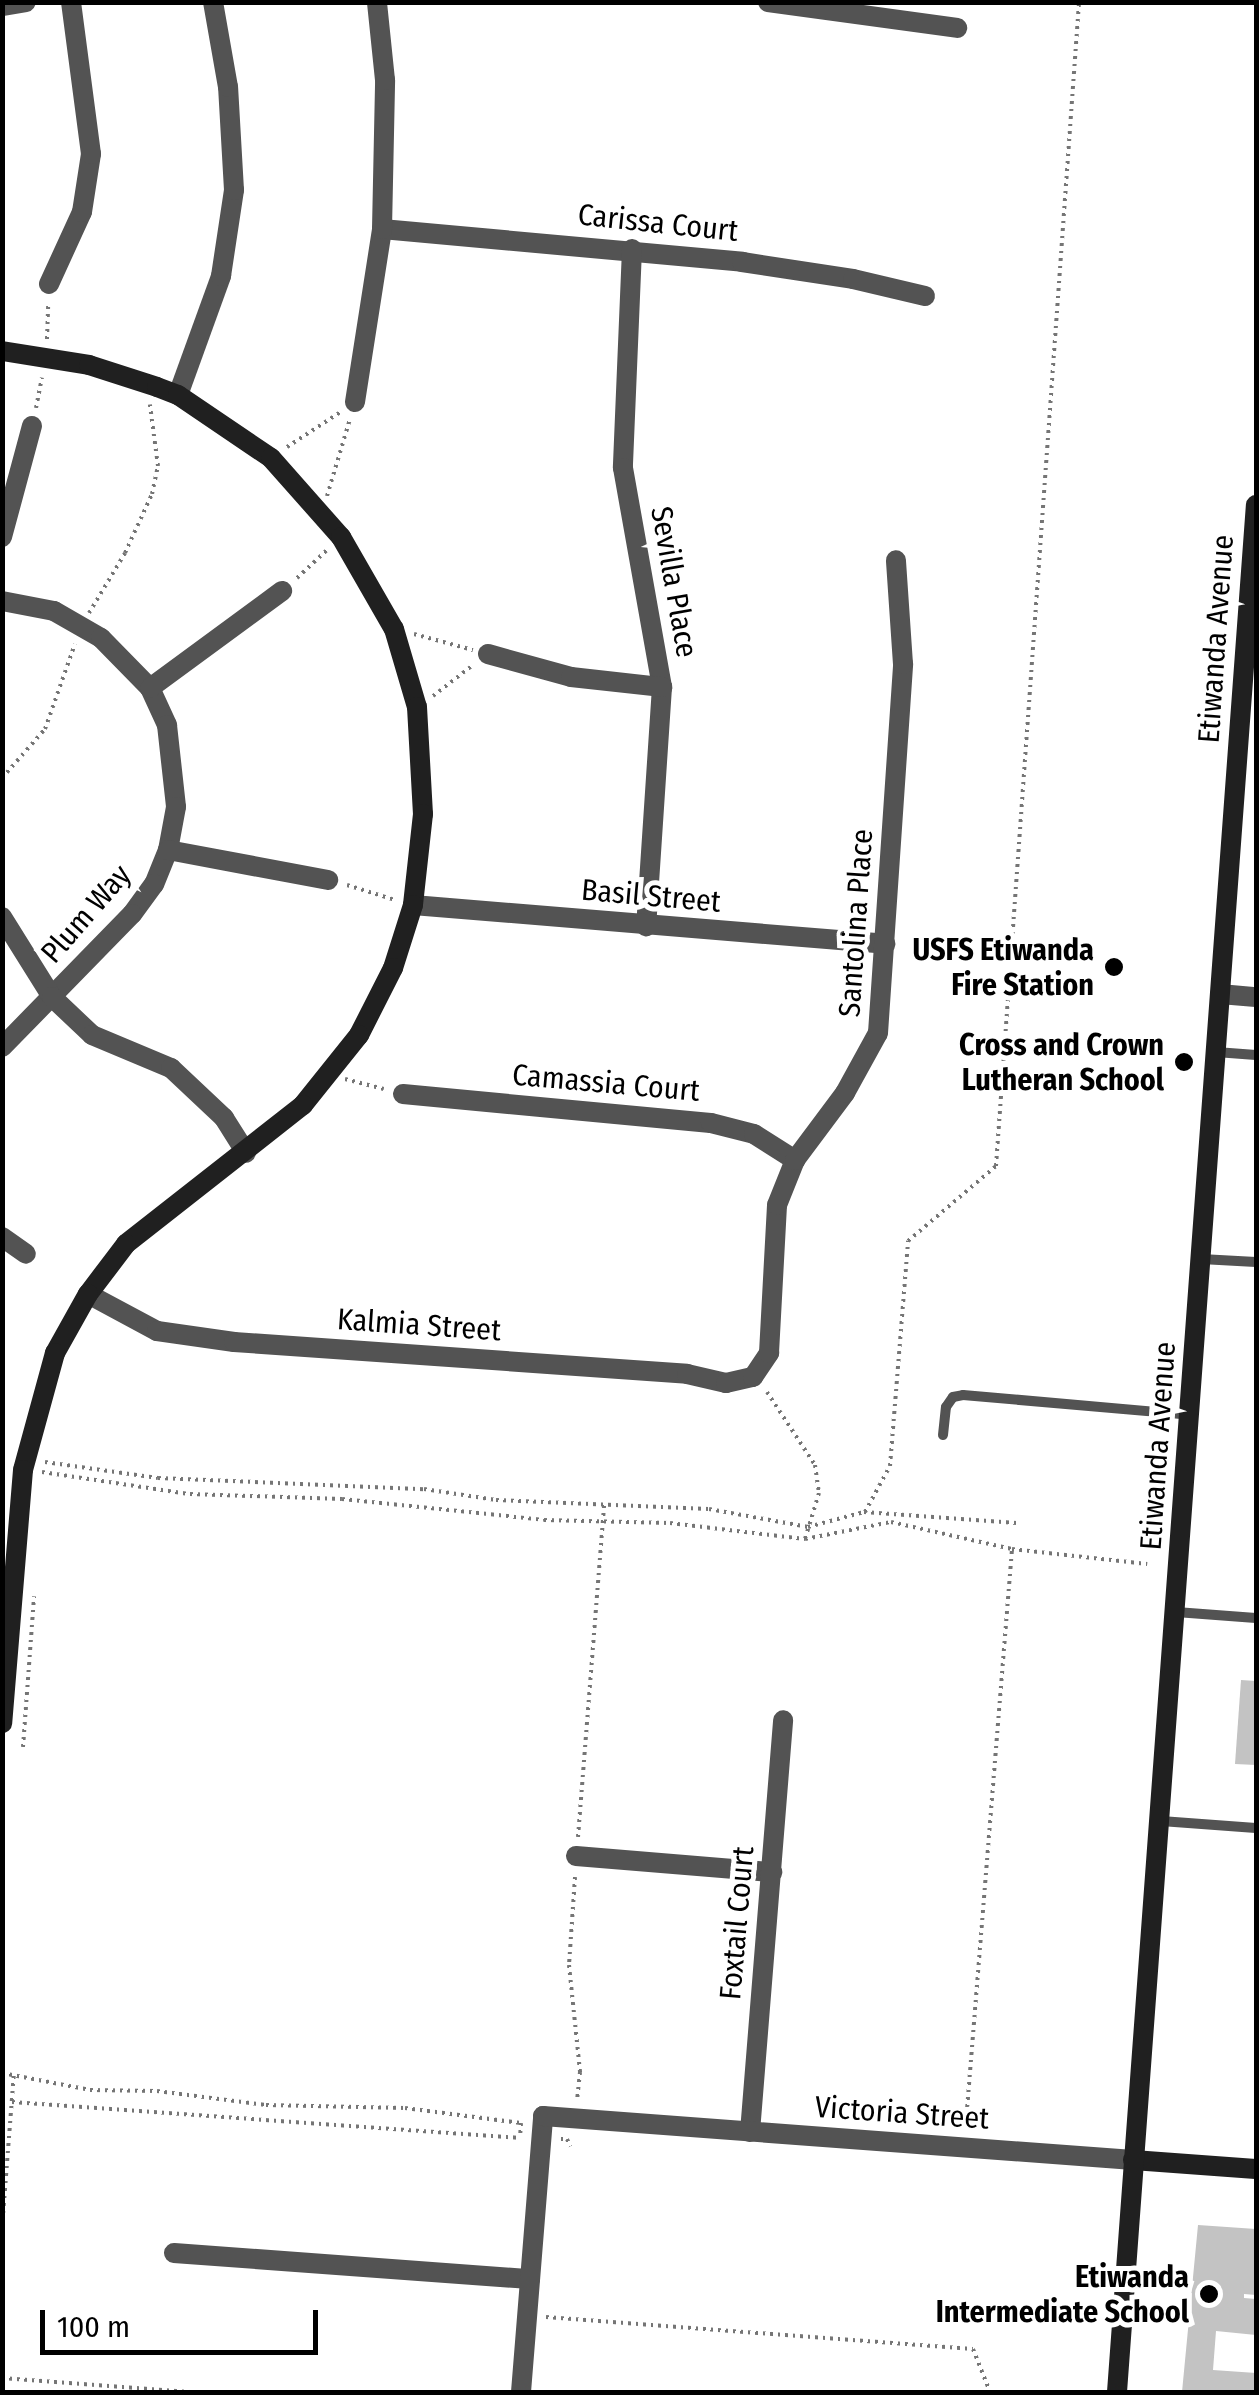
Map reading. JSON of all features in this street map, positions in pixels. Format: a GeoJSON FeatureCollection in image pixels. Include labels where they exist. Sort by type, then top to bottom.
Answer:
{"type":"FeatureCollection","features":[{"type":"Feature","properties":{"kind":"street"},"geometry":{"type":"LineString","coordinates":[[2,6],[26,2]]}},
{"type":"Feature","properties":{"kind":"street"},"geometry":{"type":"LineString","coordinates":[[49,284],[82,212],[91,154],[71,2]]}},
{"type":"Feature","properties":{"kind":"street"},"geometry":{"type":"LineString","coordinates":[[178,395],[220,276],[234,190],[228,87],[213,2]]}},
{"type":"Feature","properties":{"kind":"street"},"geometry":{"type":"LineString","coordinates":[[356,402],[382,230],[385,80],[377,2]]}},
{"type":"Feature","properties":{"kind":"street"},"geometry":{"type":"LineString","coordinates":[[768,2],[957,28]]}},
{"type":"Feature","properties":{"kind":"street","name":"Carissa Court"},"geometry":{"type":"LineString","coordinates":[[382,230],[632,249],[853,279],[926,296]]}},
{"type":"Feature","properties":{"kind":"street","name":"Sevilla Place"},"geometry":{"type":"LineString","coordinates":[[632,249],[623,468],[662,687],[646,926]]}},
{"type":"Feature","properties":{"kind":"street"},"geometry":{"type":"LineString","coordinates":[[2,351],[90,365],[178,395],[271,458],[341,538],[394,629],[417,708],[423,814],[412,905],[393,968],[359,1035],[304,1105],[246,1153],[184,1194],[126,1244],[88,1294],[55,1353],[27,1453],[2,1722]]}},
{"type":"Feature","properties":{"kind":"street"},"geometry":{"type":"LineString","coordinates":[[2,537],[32,426]]}},
{"type":"Feature","properties":{"kind":"street","name":"Etiwanda Avenue"},"geometry":{"type":"LineString","coordinates":[[1117,2392],[1256,504]]}},
{"type":"Feature","properties":{"kind":"street","name":"Santolina Place"},"geometry":{"type":"LineString","coordinates":[[754,1377],[769,1353],[777,1206],[795,1160],[845,1093],[878,1033],[903,664],[896,560]]}},
{"type":"Feature","properties":{"kind":"street"},"geometry":{"type":"LineString","coordinates":[[150,688],[282,591]]}},
{"type":"Feature","properties":{"kind":"street","name":"Plum Way"},"geometry":{"type":"LineString","coordinates":[[2,602],[54,611],[101,638],[150,688],[166,724],[174,764],[176,806],[168,850],[154,884],[132,914],[2,1046]]}},
{"type":"Feature","properties":{"kind":"street"},"geometry":{"type":"LineString","coordinates":[[488,654],[571,677],[662,687]]}},
{"type":"Feature","properties":{"kind":"street"},"geometry":{"type":"LineString","coordinates":[[168,850],[328,880]]}},
{"type":"Feature","properties":{"kind":"street","name":"Basil Street"},"geometry":{"type":"LineString","coordinates":[[412,905],[885,944]]}},
{"type":"Feature","properties":{"kind":"street"},"geometry":{"type":"LineString","coordinates":[[2,917],[52,997],[92,1035],[171,1068],[224,1118],[246,1153]]}},
{"type":"Feature","properties":{"kind":"street"},"geometry":{"type":"LineString","coordinates":[[1220,994],[1256,996]]}},
{"type":"Feature","properties":{"kind":"street","name":"Camassia Court"},"geometry":{"type":"LineString","coordinates":[[404,1094],[711,1122],[754,1134],[795,1160]]}},
{"type":"Feature","properties":{"kind":"street"},"geometry":{"type":"LineString","coordinates":[[2,1237],[26,1254]]}},
{"type":"Feature","properties":{"kind":"street","name":"Kalmia Street"},"geometry":{"type":"LineString","coordinates":[[88,1294],[157,1330],[234,1342],[687,1374],[726,1383],[754,1377]]}},
{"type":"Feature","properties":{"kind":"street","name":"Foxtail Court"},"geometry":{"type":"LineString","coordinates":[[750,2132],[782,1720]]}},
{"type":"Feature","properties":{"kind":"street"},"geometry":{"type":"LineString","coordinates":[[576,1856],[772,1872]]}},
{"type":"Feature","properties":{"kind":"street","name":"Victoria Street"},"geometry":{"type":"LineString","coordinates":[[530,2280],[543,2116],[1256,2169]]}},
{"type":"Feature","properties":{"kind":"street"},"geometry":{"type":"LineString","coordinates":[[174,2253],[530,2280],[521,2392]]}},
{"type":"Feature","properties":{"kind":"lane"},"geometry":{"type":"LineString","coordinates":[[1216,1052],[1256,1055]]}},
{"type":"Feature","properties":{"kind":"lane"},"geometry":{"type":"LineString","coordinates":[[1201,1258],[1256,1262]]}},
{"type":"Feature","properties":{"kind":"lane"},"geometry":{"type":"LineString","coordinates":[[942,1435],[946,1407],[953,1397],[963,1395],[1190,1414]]}},
{"type":"Feature","properties":{"kind":"lane"},"geometry":{"type":"LineString","coordinates":[[1176,1612],[1256,1618]]}},
{"type":"Feature","properties":{"kind":"lane"},"geometry":{"type":"LineString","coordinates":[[1161,1821],[1256,1828]]}},
{"type":"Feature","properties":{"kind":"path"},"geometry":{"type":"LineString","coordinates":[[864,1512],[890,1466],[908,1240],[996,1166],[1079,2]]}},
{"type":"Feature","properties":{"kind":"path"},"geometry":{"type":"LineString","coordinates":[[2,778],[45,729],[82,627],[125,553],[152,494],[158,448],[148,410],[157,387]]}},
{"type":"Feature","properties":{"kind":"path"},"geometry":{"type":"LineString","coordinates":[[271,458],[356,402]]}},
{"type":"Feature","properties":{"kind":"path"},"geometry":{"type":"LineString","coordinates":[[321,515],[356,402]]}},
{"type":"Feature","properties":{"kind":"path"},"geometry":{"type":"LineString","coordinates":[[282,591],[341,538]]}},
{"type":"Feature","properties":{"kind":"path"},"geometry":{"type":"LineString","coordinates":[[394,629],[488,654]]}},
{"type":"Feature","properties":{"kind":"path"},"geometry":{"type":"LineString","coordinates":[[417,708],[488,654]]}},
{"type":"Feature","properties":{"kind":"path"},"geometry":{"type":"LineString","coordinates":[[328,880],[412,905]]}},
{"type":"Feature","properties":{"kind":"path"},"geometry":{"type":"LineString","coordinates":[[328,1074],[404,1094]]}},
{"type":"Feature","properties":{"kind":"path"},"geometry":{"type":"LineString","coordinates":[[754,1377],[815,1465],[819,1492],[805,1539]]}},
{"type":"Feature","properties":{"kind":"path"},"geometry":{"type":"LineString","coordinates":[[1017,1523],[864,1512],[808,1527],[710,1509],[496,1500],[424,1489],[158,1478],[45,1460],[42,1472],[190,1494],[342,1498],[483,1516],[708,1526],[805,1539],[891,1522],[1012,1550],[1147,1564]]}},
{"type":"Feature","properties":{"kind":"path"},"geometry":{"type":"LineString","coordinates":[[574,2118],[580,2072],[569,1965],[604,1503]]}},
{"type":"Feature","properties":{"kind":"path"},"geometry":{"type":"LineString","coordinates":[[966,2122],[1012,1550]]}},
{"type":"Feature","properties":{"kind":"path"},"geometry":{"type":"LineString","coordinates":[[23,1747],[34,1590]]}},
{"type":"Feature","properties":{"kind":"path"},"geometry":{"type":"LineString","coordinates":[[2,2072],[90,2090],[157,2090],[266,2105],[404,2108],[521,2123],[520,2138],[12,2102]]}},
{"type":"Feature","properties":{"kind":"path"},"geometry":{"type":"LineString","coordinates":[[2,2228],[14,2073]]}},
{"type":"Feature","properties":{"kind":"path"},"geometry":{"type":"LineString","coordinates":[[527,2316],[973,2349],[990,2392]]}},
{"type":"Feature","properties":{"kind":"path"},"geometry":{"type":"LineString","coordinates":[[2,2378],[189,2392]]}},
{"type":"Feature","properties":{"kind":"building"},"geometry":{"type":"Polygon","coordinates":[[[1241,1680],[1256,1681],[1256,1765],[1235,1764],[1241,1680]]]}},
{"type":"Feature","properties":{"kind":"building"},"geometry":{"type":"Polygon","coordinates":[[[1198,2225],[1256,2229],[1256,2295],[1244,2294],[1244,2298],[1256,2299],[1256,2335],[1216,2331],[1213,2370],[1256,2373],[1256,2392],[1182,2392],[1198,2225]]]}},
{"type":"Feature","properties":{"kind":"place","name":"USFS Etiwanda Fire Station"},"geometry":{"type":"Point","coordinates":[1114,967]}},
{"type":"Feature","properties":{"kind":"place","name":"Cross and Crown Lutheran School"},"geometry":{"type":"Point","coordinates":[1184,1062]}},
{"type":"Feature","properties":{"kind":"place","name":"Etiwanda Intermediate School"},"geometry":{"type":"Point","coordinates":[1209,2294]}}]}
